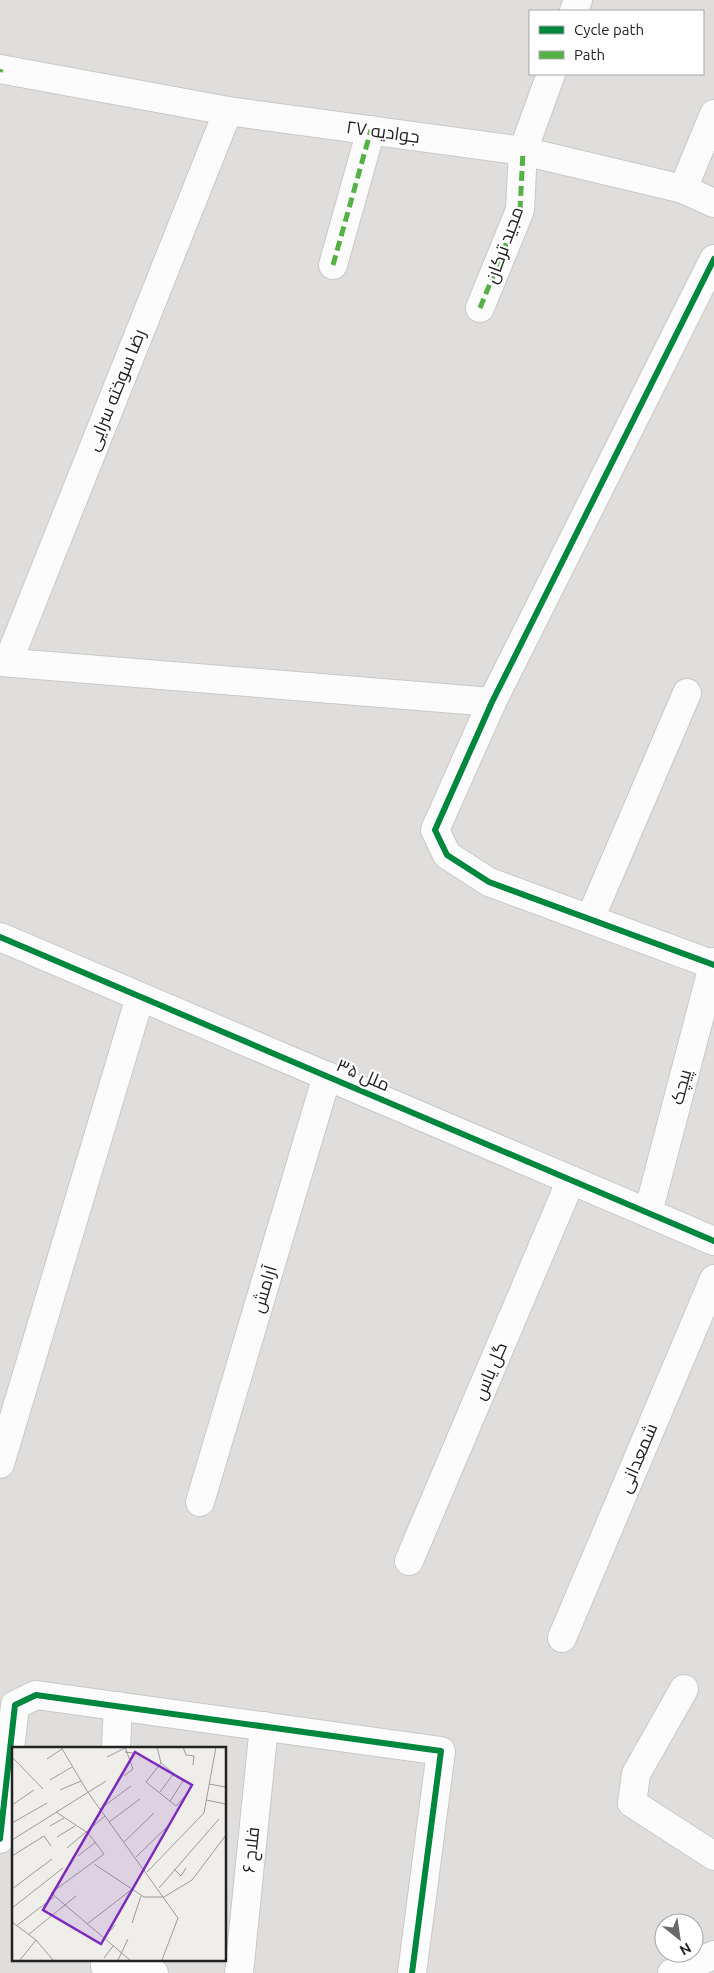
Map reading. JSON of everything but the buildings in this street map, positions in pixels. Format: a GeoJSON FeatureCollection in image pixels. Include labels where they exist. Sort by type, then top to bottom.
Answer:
{"type":"FeatureCollection","features":[{"type":"Feature","properties":{"kind":"street","name":"جوادیه ۲۷"},"geometry":{"type":"LineString","coordinates":[[0,70],[228,111],[523,151],[683,190],[714,203]]}},
{"type":"Feature","properties":{"kind":"street","name":"مجید ترکان"},"geometry":{"type":"LineString","coordinates":[[480,308],[520,210],[523,151],[551,75]]}},
{"type":"Feature","properties":{"kind":"street","name":"رضا سوخته سرایی"},"geometry":{"type":"LineString","coordinates":[[4,662],[228,111]]}},
{"type":"Feature","properties":{"kind":"street"},"geometry":{"type":"LineString","coordinates":[[683,190],[714,114]]}},
{"type":"Feature","properties":{"kind":"street"},"geometry":{"type":"LineString","coordinates":[[333,265],[371,130]]}},
{"type":"Feature","properties":{"kind":"street"},"geometry":{"type":"LineString","coordinates":[[714,259],[492,702],[435,830],[447,855],[489,882],[714,964]]}},
{"type":"Feature","properties":{"kind":"street"},"geometry":{"type":"LineString","coordinates":[[4,662],[492,702]]}},
{"type":"Feature","properties":{"kind":"street"},"geometry":{"type":"LineString","coordinates":[[590,919],[687,693]]}},
{"type":"Feature","properties":{"kind":"street","name":"ملل ۳۵"},"geometry":{"type":"LineString","coordinates":[[0,937],[714,1241]]}},
{"type":"Feature","properties":{"kind":"street","name":"پیچک"},"geometry":{"type":"LineString","coordinates":[[648,1213],[714,964]]}},
{"type":"Feature","properties":{"kind":"street"},"geometry":{"type":"LineString","coordinates":[[0,1464],[140,997]]}},
{"type":"Feature","properties":{"kind":"street","name":"آرامش"},"geometry":{"type":"LineString","coordinates":[[200,1502],[327,1076]]}},
{"type":"Feature","properties":{"kind":"street","name":"گل یاس"},"geometry":{"type":"LineString","coordinates":[[409,1561],[571,1180]]}},
{"type":"Feature","properties":{"kind":"street","name":"شمعدانی"},"geometry":{"type":"LineString","coordinates":[[562,1638],[714,1279]]}},
{"type":"Feature","properties":{"kind":"street"},"geometry":{"type":"LineString","coordinates":[[684,1689],[636,1774],[632,1803],[714,1856]]}},
{"type":"Feature","properties":{"kind":"street"},"geometry":{"type":"LineString","coordinates":[[0,1839],[15,1705],[36,1695],[441,1751],[412,1973]]}},
{"type":"Feature","properties":{"kind":"street"},"geometry":{"type":"LineString","coordinates":[[116,1747],[118,1706]]}},
{"type":"Feature","properties":{"kind":"street","name":"فلاح ۶"},"geometry":{"type":"LineString","coordinates":[[239,1973],[264,1726]]}},
{"type":"Feature","properties":{"kind":"street"},"geometry":{"type":"LineString","coordinates":[[672,1973],[714,1955]]}},
{"type":"Feature","properties":{"kind":"street"},"geometry":{"type":"LineString","coordinates":[[105,1960],[105,1966],[154,1973]]}},
{"type":"Feature","properties":{"kind":"shaded area"},"geometry":{"type":"Polygon","coordinates":[[[0,0],[714,0],[714,1973],[0,1973],[0,0]]]}},
{"type":"Feature","properties":{"kind":"marked path"},"geometry":{"type":"LineString","coordinates":[[333,265],[371,130]]}},
{"type":"Feature","properties":{"kind":"marked path"},"geometry":{"type":"LineString","coordinates":[[480,308],[520,210],[523,151]]}},
{"type":"Feature","properties":{"kind":"cycle path"},"geometry":{"type":"LineString","coordinates":[[714,259],[492,702],[435,830],[447,855],[489,882],[714,965]]}},
{"type":"Feature","properties":{"kind":"cycle path"},"geometry":{"type":"LineString","coordinates":[[0,937],[714,1241]]}},
{"type":"Feature","properties":{"kind":"cycle path"},"geometry":{"type":"LineString","coordinates":[[0,1839],[15,1705],[36,1695],[441,1751],[412,1973]]}}]}
